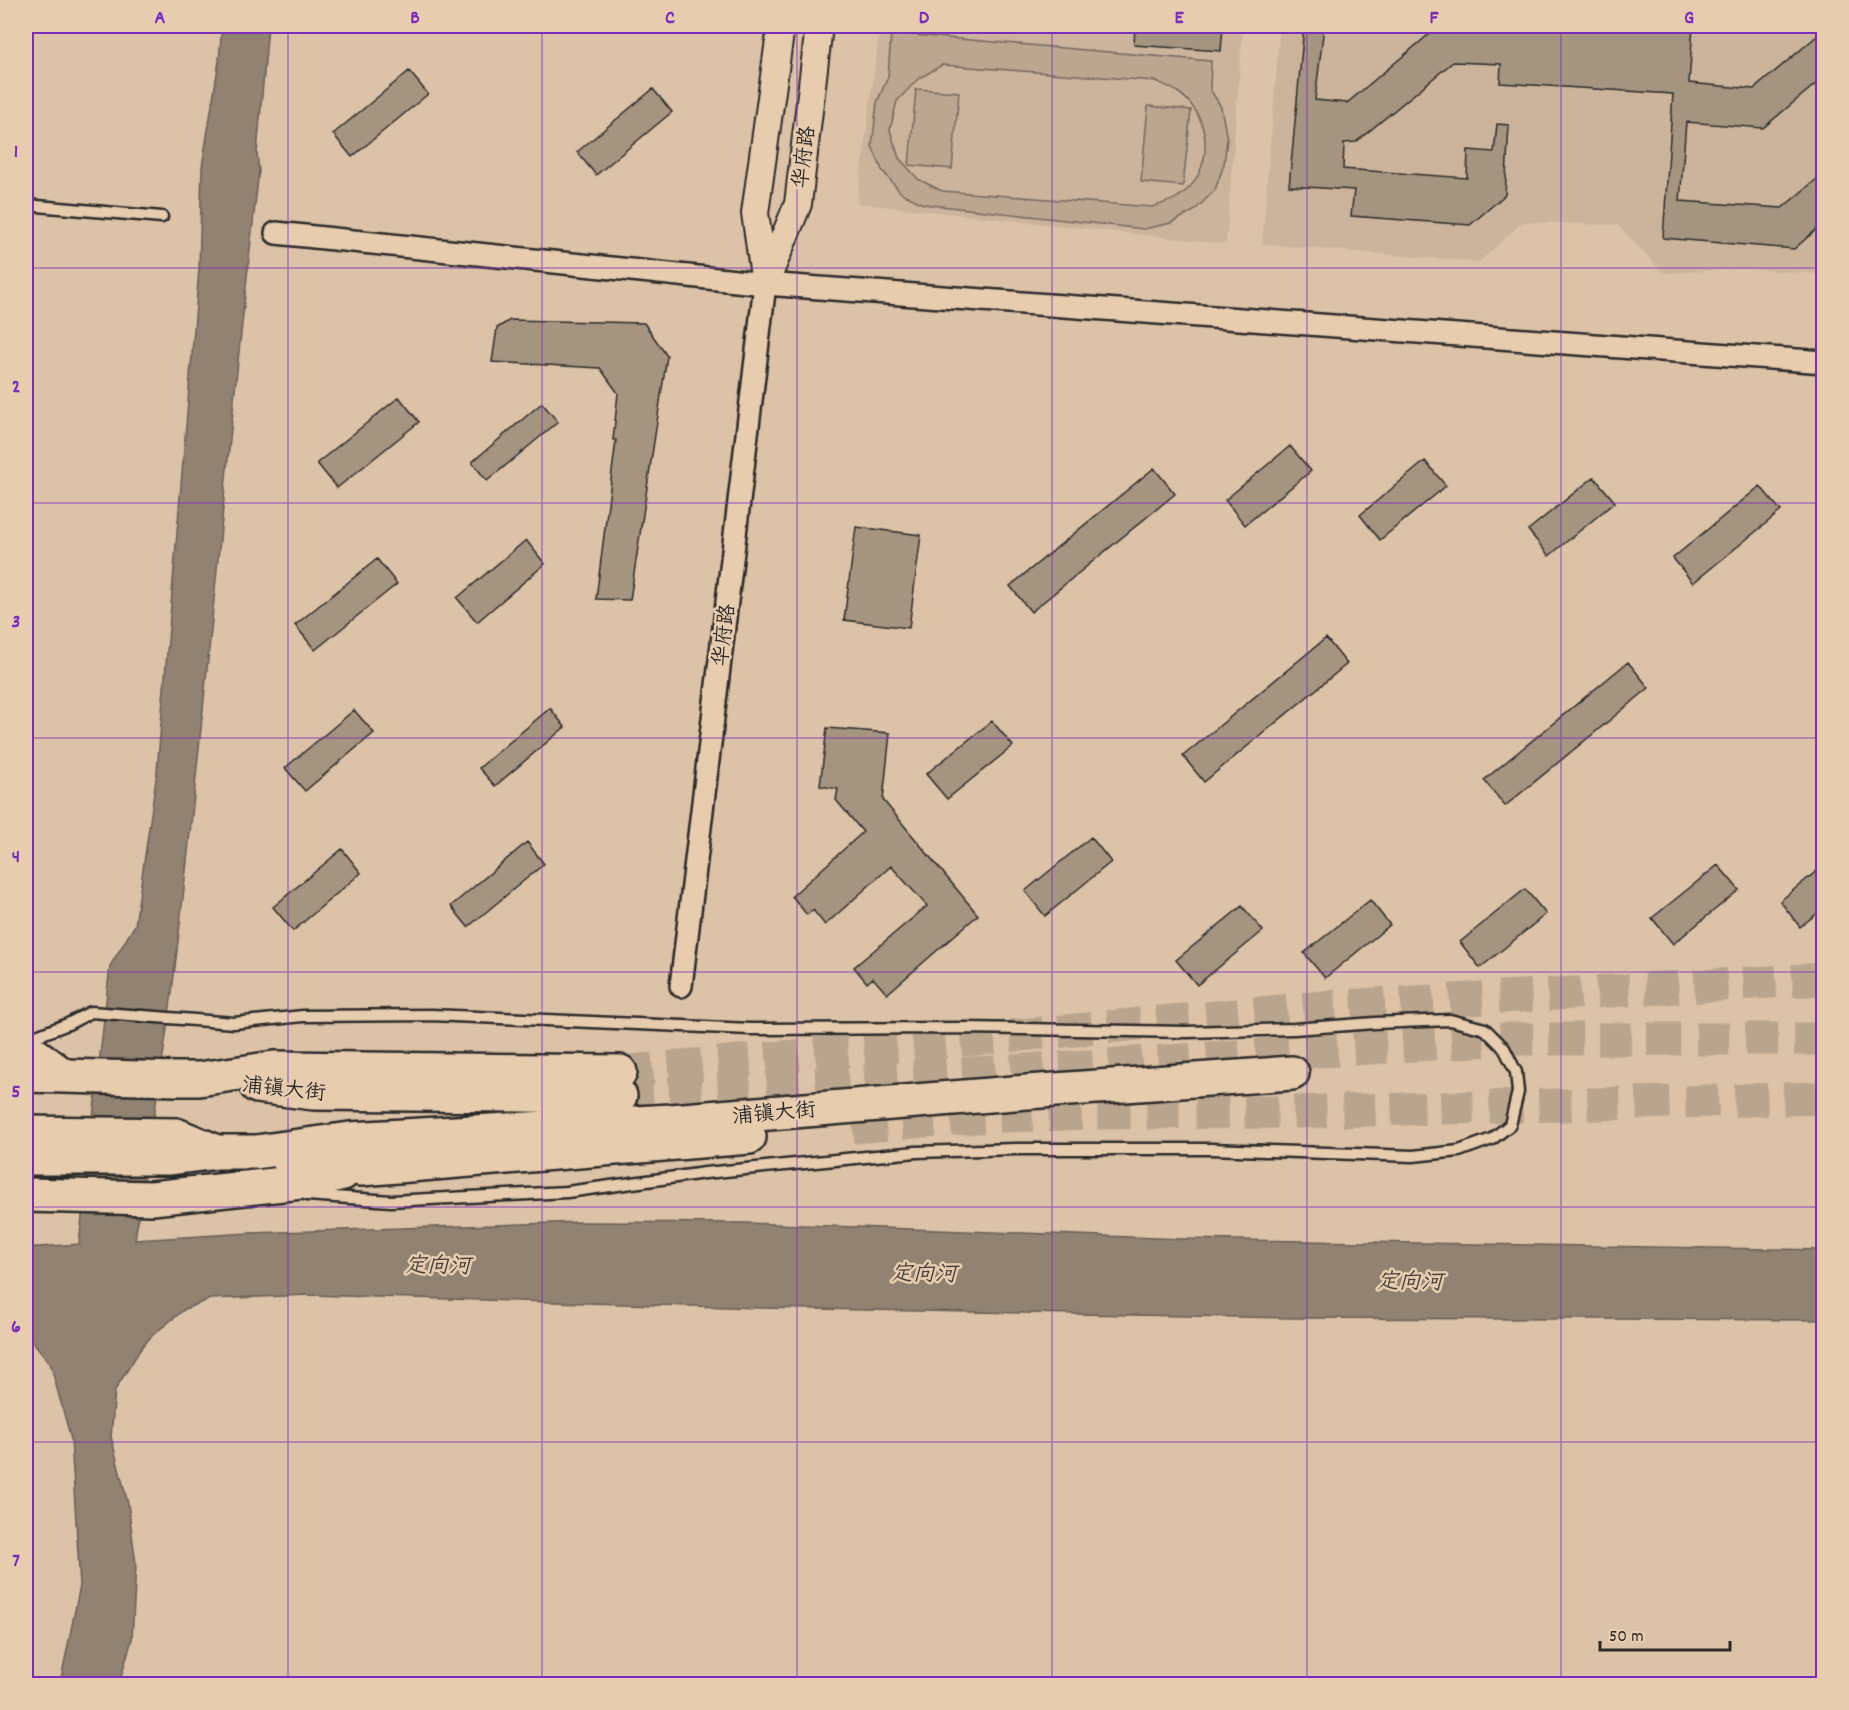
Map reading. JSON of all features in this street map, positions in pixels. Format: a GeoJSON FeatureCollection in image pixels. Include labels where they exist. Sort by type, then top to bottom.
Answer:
{"type":"FeatureCollection","features":[{"type":"Feature","properties":{"kind":"main road"},"geometry":{"type":"LineString","coordinates":[[26,1048],[63,1075]]}},
{"type":"Feature","properties":{"kind":"main road","name":"浦镇大街"},"geometry":{"type":"LineString","coordinates":[[26,1075],[188,1079],[274,1068],[620,1084]]}},
{"type":"Feature","properties":{"kind":"main road","name":"浦镇大街"},"geometry":{"type":"LineString","coordinates":[[26,1133],[49,1150],[173,1147],[218,1152],[256,1152],[350,1139],[671,1121],[1292,1073]]}},
{"type":"Feature","properties":{"kind":"main road","name":"浦镇大街"},"geometry":{"type":"LineString","coordinates":[[26,1088],[63,1075]]}},
{"type":"Feature","properties":{"kind":"main road","name":"浦镇大街"},"geometry":{"type":"LineString","coordinates":[[256,1152],[360,1169],[853,1128]]}},
{"type":"Feature","properties":{"kind":"main road"},"geometry":{"type":"LineString","coordinates":[[26,1195],[152,1198],[312,1181],[360,1169]]}},
{"type":"Feature","properties":{"kind":"street","name":"华府路"},"geometry":{"type":"LineString","coordinates":[[681,986],[765,284],[755,213],[781,26]]}},
{"type":"Feature","properties":{"kind":"street","name":"华府路"},"geometry":{"type":"LineString","coordinates":[[765,284],[798,204],[819,26]]}},
{"type":"Feature","properties":{"kind":"street"},"geometry":{"type":"LineString","coordinates":[[276,233],[765,284],[1824,362]]}},
{"type":"Feature","properties":{"kind":"lane"},"geometry":{"type":"LineString","coordinates":[[26,205],[162,217]]}},
{"type":"Feature","properties":{"kind":"lane"},"geometry":{"type":"LineString","coordinates":[[26,1040],[68,1024],[91,1012],[234,1023],[303,1016],[431,1015],[750,1029],[965,1028],[1186,1032],[1294,1029],[1450,1020],[1485,1029],[1504,1048],[1516,1072],[1518,1092],[1510,1125],[1492,1139],[1459,1151],[1413,1156],[1210,1149],[1016,1149],[916,1152],[705,1173],[567,1192],[391,1201],[232,1190]]}},
{"type":"Feature","properties":{"kind":"shaded area"},"geometry":{"type":"Polygon","coordinates":[[[880,26],[1243,26],[1226,244],[857,203],[880,26]]]}},
{"type":"Feature","properties":{"kind":"shaded area"},"geometry":{"type":"Polygon","coordinates":[[[1280,26],[1823,26],[1823,274],[1746,269],[1663,273],[1618,225],[1523,222],[1479,262],[1262,244],[1280,26]]]}},
{"type":"Feature","properties":{"kind":"shaded area"},"geometry":{"type":"Polygon","coordinates":[[[891,33],[1211,61],[1210,89],[1221,107],[1227,139],[1224,164],[1215,190],[1194,211],[1171,223],[1144,229],[923,204],[901,193],[882,170],[872,146],[877,102],[888,77],[891,33]],[[942,65],[918,79],[897,101],[890,130],[899,158],[918,179],[942,191],[1152,207],[1175,199],[1190,186],[1199,174],[1204,159],[1205,144],[1203,128],[1188,101],[1174,90],[1155,81],[942,65]]]}},
{"type":"Feature","properties":{"kind":"shaded area"},"geometry":{"type":"Polygon","coordinates":[[[916,89],[959,92],[952,169],[909,165],[916,89]]]}},
{"type":"Feature","properties":{"kind":"shaded area"},"geometry":{"type":"Polygon","coordinates":[[[1148,106],[1191,110],[1183,186],[1141,182],[1148,106]]]}},
{"type":"Feature","properties":{"kind":"water","name":"定向河"},"geometry":{"type":"Polygon","coordinates":[[[222,26],[268,26],[257,153],[259,171],[171,1000],[135,1240],[250,1233],[582,1222],[747,1223],[1184,1239],[1824,1250],[1823,1320],[1294,1318],[761,1308],[309,1295],[210,1299],[185,1309],[154,1334],[143,1345],[115,1390],[111,1437],[128,1504],[136,1564],[132,1639],[119,1684],[60,1684],[80,1586],[71,1439],[50,1363],[26,1333],[26,1248],[79,1244],[110,966],[135,925],[157,772],[199,270],[202,167],[219,61],[222,26]]]}},
{"type":"Feature","properties":{"kind":"building"},"geometry":{"type":"Polygon","coordinates":[[[1135,26],[1223,26],[1221,51],[1134,45],[1135,26]]]}},
{"type":"Feature","properties":{"kind":"building"},"geometry":{"type":"Polygon","coordinates":[[[1304,26],[1324,26],[1315,100],[1347,103],[1439,26],[1693,26],[1689,83],[1754,89],[1824,30],[1824,77],[1763,128],[1686,122],[1680,201],[1782,208],[1824,173],[1824,223],[1794,249],[1663,238],[1673,94],[1500,83],[1501,64],[1453,62],[1356,142],[1344,143],[1343,169],[1467,178],[1468,150],[1494,152],[1497,124],[1509,125],[1505,195],[1470,225],[1351,216],[1354,190],[1289,186],[1304,26]]]}},
{"type":"Feature","properties":{"kind":"building"},"geometry":{"type":"Polygon","coordinates":[[[409,71],[428,94],[352,157],[333,134],[409,71]]]}},
{"type":"Feature","properties":{"kind":"building"},"geometry":{"type":"Polygon","coordinates":[[[653,89],[672,112],[596,175],[577,152],[653,89]]]}},
{"type":"Feature","properties":{"kind":"building"},"geometry":{"type":"Polygon","coordinates":[[[510,320],[644,323],[667,356],[630,600],[596,599],[616,440],[613,440],[618,393],[600,368],[492,362],[497,328],[510,320]]]}},
{"type":"Feature","properties":{"kind":"building"},"geometry":{"type":"Polygon","coordinates":[[[399,397],[419,422],[337,488],[317,463],[399,397]]]}},
{"type":"Feature","properties":{"kind":"building"},"geometry":{"type":"Polygon","coordinates":[[[542,403],[558,422],[487,481],[472,462],[542,403]]]}},
{"type":"Feature","properties":{"kind":"building"},"geometry":{"type":"Polygon","coordinates":[[[1290,446],[1311,471],[1245,525],[1225,500],[1290,446]]]}},
{"type":"Feature","properties":{"kind":"building"},"geometry":{"type":"Polygon","coordinates":[[[1425,461],[1446,486],[1380,540],[1360,515],[1425,461]]]}},
{"type":"Feature","properties":{"kind":"building"},"geometry":{"type":"Polygon","coordinates":[[[1154,468],[1175,494],[1031,612],[1010,586],[1154,468]]]}},
{"type":"Feature","properties":{"kind":"building"},"geometry":{"type":"Polygon","coordinates":[[[1594,477],[1615,502],[1549,556],[1528,530],[1594,477]]]}},
{"type":"Feature","properties":{"kind":"building"},"geometry":{"type":"Polygon","coordinates":[[[1760,486],[1781,511],[1693,583],[1673,558],[1760,486]]]}},
{"type":"Feature","properties":{"kind":"building"},"geometry":{"type":"Polygon","coordinates":[[[856,527],[921,535],[909,628],[844,620],[856,527]]]}},
{"type":"Feature","properties":{"kind":"building"},"geometry":{"type":"Polygon","coordinates":[[[526,540],[545,564],[477,622],[457,598],[526,540]]]}},
{"type":"Feature","properties":{"kind":"building"},"geometry":{"type":"Polygon","coordinates":[[[377,559],[397,584],[315,650],[295,625],[377,559]]]}},
{"type":"Feature","properties":{"kind":"building"},"geometry":{"type":"Polygon","coordinates":[[[1326,638],[1347,664],[1204,782],[1183,756],[1326,638]]]}},
{"type":"Feature","properties":{"kind":"building"},"geometry":{"type":"Polygon","coordinates":[[[1628,662],[1649,688],[1505,806],[1484,780],[1628,662]]]}},
{"type":"Feature","properties":{"kind":"building"},"geometry":{"type":"Polygon","coordinates":[[[550,708],[565,727],[495,786],[479,768],[550,708]]]}},
{"type":"Feature","properties":{"kind":"building"},"geometry":{"type":"Polygon","coordinates":[[[354,710],[374,733],[305,791],[285,768],[354,710]]]}},
{"type":"Feature","properties":{"kind":"building"},"geometry":{"type":"Polygon","coordinates":[[[992,721],[1013,746],[947,799],[926,774],[992,721]]]}},
{"type":"Feature","properties":{"kind":"building"},"geometry":{"type":"Polygon","coordinates":[[[827,728],[890,733],[883,800],[978,915],[887,994],[873,978],[867,983],[854,967],[927,906],[891,866],[825,925],[813,910],[807,915],[792,896],[863,832],[836,800],[838,789],[820,786],[827,728]]]}},
{"type":"Feature","properties":{"kind":"building"},"geometry":{"type":"Polygon","coordinates":[[[1091,837],[1111,862],[1045,916],[1025,891],[1091,837]]]}},
{"type":"Feature","properties":{"kind":"building"},"geometry":{"type":"Polygon","coordinates":[[[527,842],[544,864],[468,927],[451,906],[527,842]]]}},
{"type":"Feature","properties":{"kind":"building"},"geometry":{"type":"Polygon","coordinates":[[[342,849],[361,873],[293,931],[273,907],[342,849]]]}},
{"type":"Feature","properties":{"kind":"building"},"geometry":{"type":"Polygon","coordinates":[[[1718,865],[1739,890],[1673,944],[1652,918],[1718,865]]]}},
{"type":"Feature","properties":{"kind":"building"},"geometry":{"type":"Polygon","coordinates":[[[1824,865],[1824,908],[1800,927],[1780,901],[1824,865]]]}},
{"type":"Feature","properties":{"kind":"building"},"geometry":{"type":"Polygon","coordinates":[[[1525,889],[1546,914],[1480,968],[1460,942],[1525,889]]]}},
{"type":"Feature","properties":{"kind":"building"},"geometry":{"type":"Polygon","coordinates":[[[1370,900],[1390,925],[1325,978],[1304,953],[1370,900]]]}},
{"type":"Feature","properties":{"kind":"building"},"geometry":{"type":"Polygon","coordinates":[[[1242,906],[1263,931],[1197,985],[1176,960],[1242,906]]]}},
{"type":"Feature","properties":{"kind":"tunnel"},"geometry":{"type":"LineString","coordinates":[[620,1072],[1324,1007],[1824,979]]}},
{"type":"Feature","properties":{"kind":"tunnel"},"geometry":{"type":"LineString","coordinates":[[620,1096],[1509,1039],[1824,1039]]}},
{"type":"Feature","properties":{"kind":"tunnel"},"geometry":{"type":"LineString","coordinates":[[853,1127],[976,1117],[1090,1113],[1291,1112],[1824,1098]]}}]}
